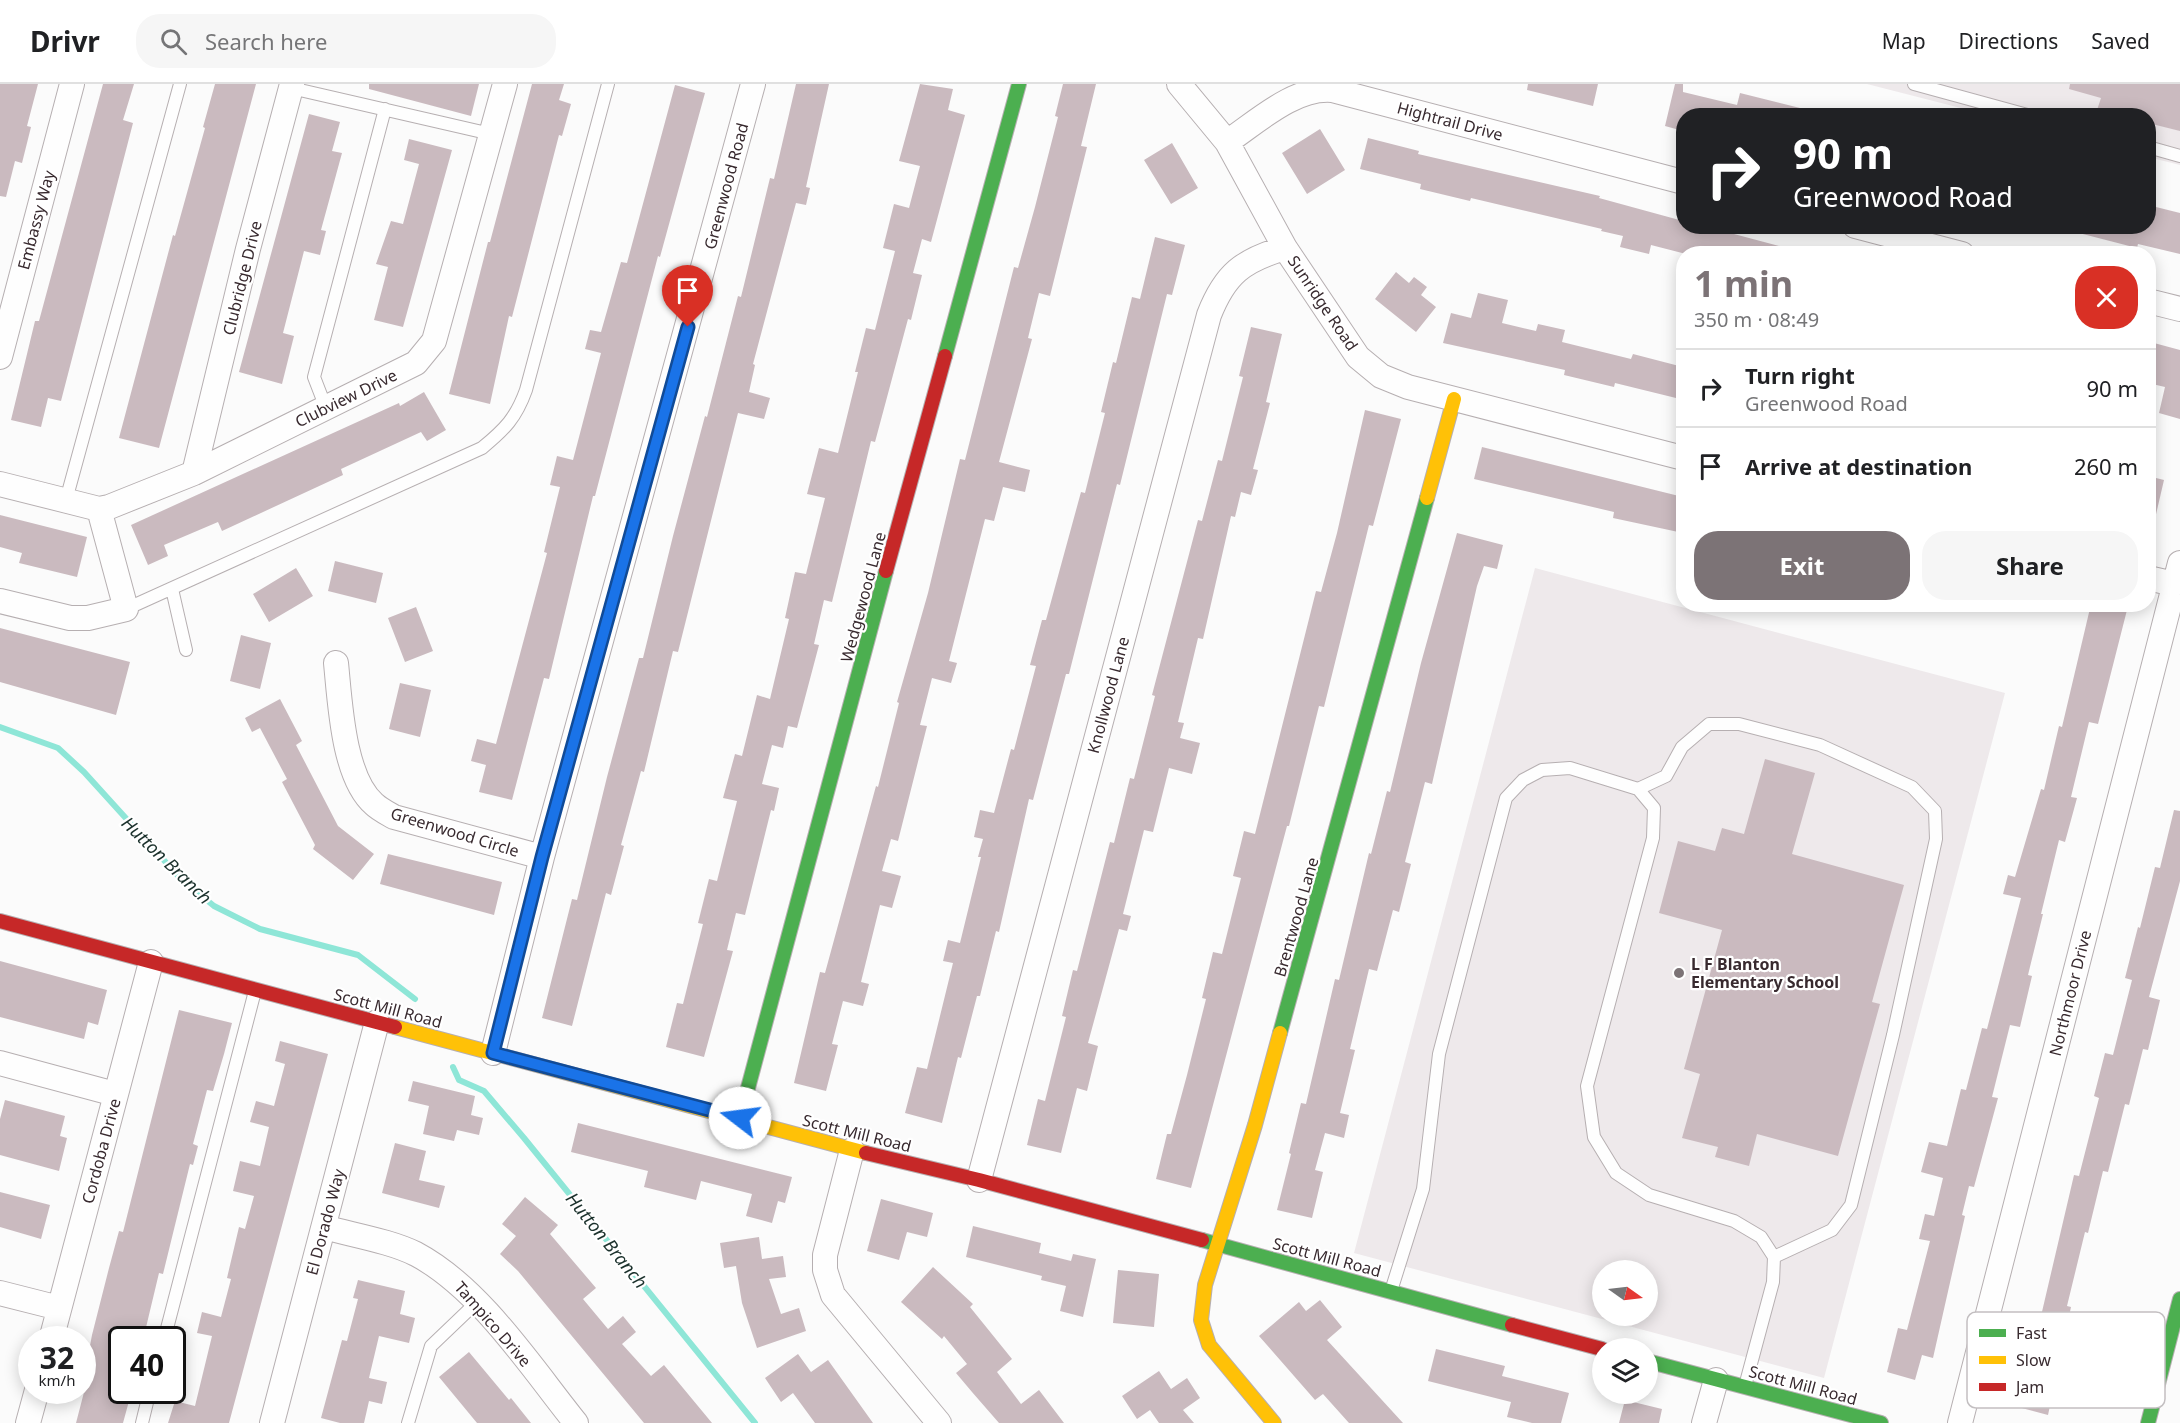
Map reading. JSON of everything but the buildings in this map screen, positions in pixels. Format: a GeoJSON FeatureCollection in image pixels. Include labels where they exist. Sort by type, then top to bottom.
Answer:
{"type":"FeatureCollection","features":[{"type":"Feature","properties":{"kind":"street","name":"Embassy Way"},"geometry":{"type":"LineString","coordinates":[[0,357],[72,84]]}},
{"type":"Feature","properties":{"kind":"street","name":"Clubview Drive"},"geometry":{"type":"LineString","coordinates":[[99,509],[194,473],[416,363],[434,341],[505,84]]}},
{"type":"Feature","properties":{"kind":"street","name":"Greenwood Road"},"geometry":{"type":"LineString","coordinates":[[493,1053],[542,857],[753,84]]}},
{"type":"Feature","properties":{"kind":"street","name":"Wedgewood Lane"},"geometry":{"type":"LineString","coordinates":[[740,1118],[782,953],[1019,84]]}},
{"type":"Feature","properties":{"kind":"street","name":"Sunridge Road"},"geometry":{"type":"LineString","coordinates":[[1179,84],[1227,142],[1285,248],[1359,357],[1381,375],[1408,387],[1676,456]]}},
{"type":"Feature","properties":{"kind":"street","name":"Clubridge Drive"},"geometry":{"type":"LineString","coordinates":[[194,473],[248,249],[292,86]]}},
{"type":"Feature","properties":{"kind":"street","name":"Hightrail Drive"},"geometry":{"type":"LineString","coordinates":[[1227,142],[1296,97],[1322,89],[1676,180]]}},
{"type":"Feature","properties":{"kind":"street"},"geometry":{"type":"LineString","coordinates":[[1886,234],[1931,246]]}},
{"type":"Feature","properties":{"kind":"street","name":"Knollwood Lane"},"geometry":{"type":"LineString","coordinates":[[979,1180],[1209,315],[1218,292],[1234,272],[1256,256],[1285,248]]}},
{"type":"Feature","properties":{"kind":"street"},"geometry":{"type":"LineString","coordinates":[[2156,303],[2180,309]]}},
{"type":"Feature","properties":{"kind":"street","name":"Brentwood Lane"},"geometry":{"type":"LineString","coordinates":[[1274,1423],[1209,1345],[1201,1320],[1205,1285],[1220,1245],[1320,895],[1454,399]]}},
{"type":"Feature","properties":{"kind":"street"},"geometry":{"type":"LineString","coordinates":[[0,484],[99,509],[126,609],[88,618],[70,618],[0,601]]}},
{"type":"Feature","properties":{"kind":"street"},"geometry":{"type":"LineString","coordinates":[[2156,577],[2177,574]]}},
{"type":"Feature","properties":{"kind":"street","name":"Northmoor Drive"},"geometry":{"type":"LineString","coordinates":[[1988,1312],[2177,574]]}},
{"type":"Feature","properties":{"kind":"street","name":"Greenwood Circle"},"geometry":{"type":"LineString","coordinates":[[336,663],[341,709],[353,770],[373,804],[394,817],[542,857]]}},
{"type":"Feature","properties":{"kind":"street","name":"Scott Mill Road"},"geometry":{"type":"LineString","coordinates":[[0,921],[740,1118],[852,1150],[979,1180],[1592,1346]]}},
{"type":"Feature","properties":{"kind":"street","name":"Cordoba Drive"},"geometry":{"type":"LineString","coordinates":[[54,1326],[151,962]]}},
{"type":"Feature","properties":{"kind":"street","name":"El Dorado Way"},"geometry":{"type":"LineString","coordinates":[[272,1423],[377,1022]]}},
{"type":"Feature","properties":{"kind":"street"},"geometry":{"type":"LineString","coordinates":[[0,1063],[116,1094]]}},
{"type":"Feature","properties":{"kind":"street"},"geometry":{"type":"LineString","coordinates":[[852,1150],[825,1255],[825,1270],[833,1295],[939,1423]]}},
{"type":"Feature","properties":{"kind":"street","name":"Tampico Drive"},"geometry":{"type":"LineString","coordinates":[[324,1227],[414,1253],[442,1269],[477,1302],[576,1423]]}},
{"type":"Feature","properties":{"kind":"street"},"geometry":{"type":"LineString","coordinates":[[0,1293],[59,1308]]}},
{"type":"Feature","properties":{"kind":"street"},"geometry":{"type":"LineString","coordinates":[[2165,1357],[2180,1299]]}},
{"type":"Feature","properties":{"kind":"street","name":"Scott Mill Road"},"geometry":{"type":"LineString","coordinates":[[1658,1364],[1881,1423]]}},
{"type":"Feature","properties":{"kind":"street"},"geometry":{"type":"LineString","coordinates":[[1704,1423],[1716,1380]]}},
{"type":"Feature","properties":{"kind":"street","name":"Northmoor Drive"},"geometry":{"type":"LineString","coordinates":[[1960,1423],[1967,1396]]}},
{"type":"Feature","properties":{"kind":"street"},"geometry":{"type":"LineString","coordinates":[[28,1423],[33,1404]]}},
{"type":"Feature","properties":{"kind":"street"},"geometry":{"type":"LineString","coordinates":[[2148,1423],[2152,1408]]}},
{"type":"Feature","properties":{"kind":"lane"},"geometry":{"type":"LineString","coordinates":[[66,500],[180,84]]}},
{"type":"Feature","properties":{"kind":"lane"},"geometry":{"type":"LineString","coordinates":[[126,609],[482,448],[517,414],[608,84]]}},
{"type":"Feature","properties":{"kind":"lane"},"geometry":{"type":"LineString","coordinates":[[1914,84],[2002,108]]}},
{"type":"Feature","properties":{"kind":"lane"},"geometry":{"type":"LineString","coordinates":[[292,86],[491,134]]}},
{"type":"Feature","properties":{"kind":"lane"},"geometry":{"type":"LineString","coordinates":[[326,408],[314,377],[385,110]]}},
{"type":"Feature","properties":{"kind":"lane"},"geometry":{"type":"LineString","coordinates":[[2156,149],[2180,156]]}},
{"type":"Feature","properties":{"kind":"lane"},"geometry":{"type":"LineString","coordinates":[[172,589],[186,650]]}},
{"type":"Feature","properties":{"kind":"lane"},"geometry":{"type":"LineString","coordinates":[[1638,789],[1666,776],[1682,747],[1709,724],[1739,724],[1820,745],[1912,787],[1935,811],[1936,839],[1893,1035],[1851,1204],[1832,1230],[1774,1257]]}},
{"type":"Feature","properties":{"kind":"lane"},"geometry":{"type":"LineString","coordinates":[[1391,1292],[1423,1189],[1439,1054],[1506,798],[1522,780],[1542,770],[1560,768],[1580,770],[1638,789],[1654,808],[1653,838],[1587,1086],[1594,1137],[1616,1173],[1649,1195],[1734,1221],[1761,1237],[1774,1257],[1773,1282],[1745,1387]]}},
{"type":"Feature","properties":{"kind":"lane"},"geometry":{"type":"LineString","coordinates":[[168,1326],[255,989]]}},
{"type":"Feature","properties":{"kind":"lane"},"geometry":{"type":"LineString","coordinates":[[408,1423],[430,1346],[477,1302]]}},
{"type":"Feature","properties":{"kind":"lane"},"geometry":{"type":"LineString","coordinates":[[142,1423],[147,1404]]}},
{"type":"Feature","properties":{"kind":"shaded area"},"geometry":{"type":"Polygon","coordinates":[[[1867,84],[2180,84],[2180,165],[2156,159],[2156,108],[1961,108],[1867,84]]]}},
{"type":"Feature","properties":{"kind":"shaded area","name":"L F Blanton Elementary School"},"geometry":{"type":"Polygon","coordinates":[[[1535,568],[1676,606],[1676,612],[1700,612],[2005,693],[1824,1378],[1628,1326],[1658,1326],[1658,1260],[1592,1260],[1592,1316],[1354,1253],[1535,568]]]}},
{"type":"Feature","properties":{"kind":"waterway","name":"Hutton Branch"},"geometry":{"type":"LineString","coordinates":[[0,727],[58,748],[84,772],[181,879],[214,906],[260,929],[358,955],[415,999]]}},
{"type":"Feature","properties":{"kind":"waterway","name":"Hutton Branch"},"geometry":{"type":"LineString","coordinates":[[453,1067],[459,1080],[484,1091],[524,1138],[755,1423]]}},
{"type":"Feature","properties":{"kind":"traffic: fast"},"geometry":{"type":"LineString","coordinates":[[945,356],[1019,84]]}},
{"type":"Feature","properties":{"kind":"traffic: fast"},"geometry":{"type":"LineString","coordinates":[[1280,1033],[1427,498]]}},
{"type":"Feature","properties":{"kind":"traffic: fast"},"geometry":{"type":"LineString","coordinates":[[740,1118],[886,571]]}},
{"type":"Feature","properties":{"kind":"traffic: fast"},"geometry":{"type":"LineString","coordinates":[[1202,1240],[1512,1325]]}},
{"type":"Feature","properties":{"kind":"traffic: fast"},"geometry":{"type":"LineString","coordinates":[[2165,1357],[2180,1299]]}},
{"type":"Feature","properties":{"kind":"traffic: fast"},"geometry":{"type":"LineString","coordinates":[[1658,1364],[1881,1423]]}},
{"type":"Feature","properties":{"kind":"traffic: fast"},"geometry":{"type":"LineString","coordinates":[[2148,1423],[2152,1408]]}},
{"type":"Feature","properties":{"kind":"traffic: slow"},"geometry":{"type":"LineString","coordinates":[[1427,498],[1454,399]]}},
{"type":"Feature","properties":{"kind":"traffic: slow"},"geometry":{"type":"LineString","coordinates":[[395,1027],[866,1153]]}},
{"type":"Feature","properties":{"kind":"traffic: slow"},"geometry":{"type":"LineString","coordinates":[[1274,1423],[1209,1345],[1201,1320],[1205,1285],[1255,1125],[1280,1033]]}},
{"type":"Feature","properties":{"kind":"traffic: jam"},"geometry":{"type":"LineString","coordinates":[[886,571],[945,356]]}},
{"type":"Feature","properties":{"kind":"traffic: jam"},"geometry":{"type":"LineString","coordinates":[[0,921],[395,1027]]}},
{"type":"Feature","properties":{"kind":"traffic: jam"},"geometry":{"type":"LineString","coordinates":[[866,1153],[979,1180],[1202,1240]]}},
{"type":"Feature","properties":{"kind":"traffic: jam"},"geometry":{"type":"LineString","coordinates":[[1512,1325],[1592,1346]]}},
{"type":"Feature","properties":{"kind":"place","name":"L F Blanton Elementary School"},"geometry":{"type":"Point","coordinates":[1679,973]}},
{"type":"Feature","properties":{"kind":"route"},"geometry":{"type":"LineString","coordinates":[[688,327],[542,857],[493,1053],[740,1118]]}}]}
